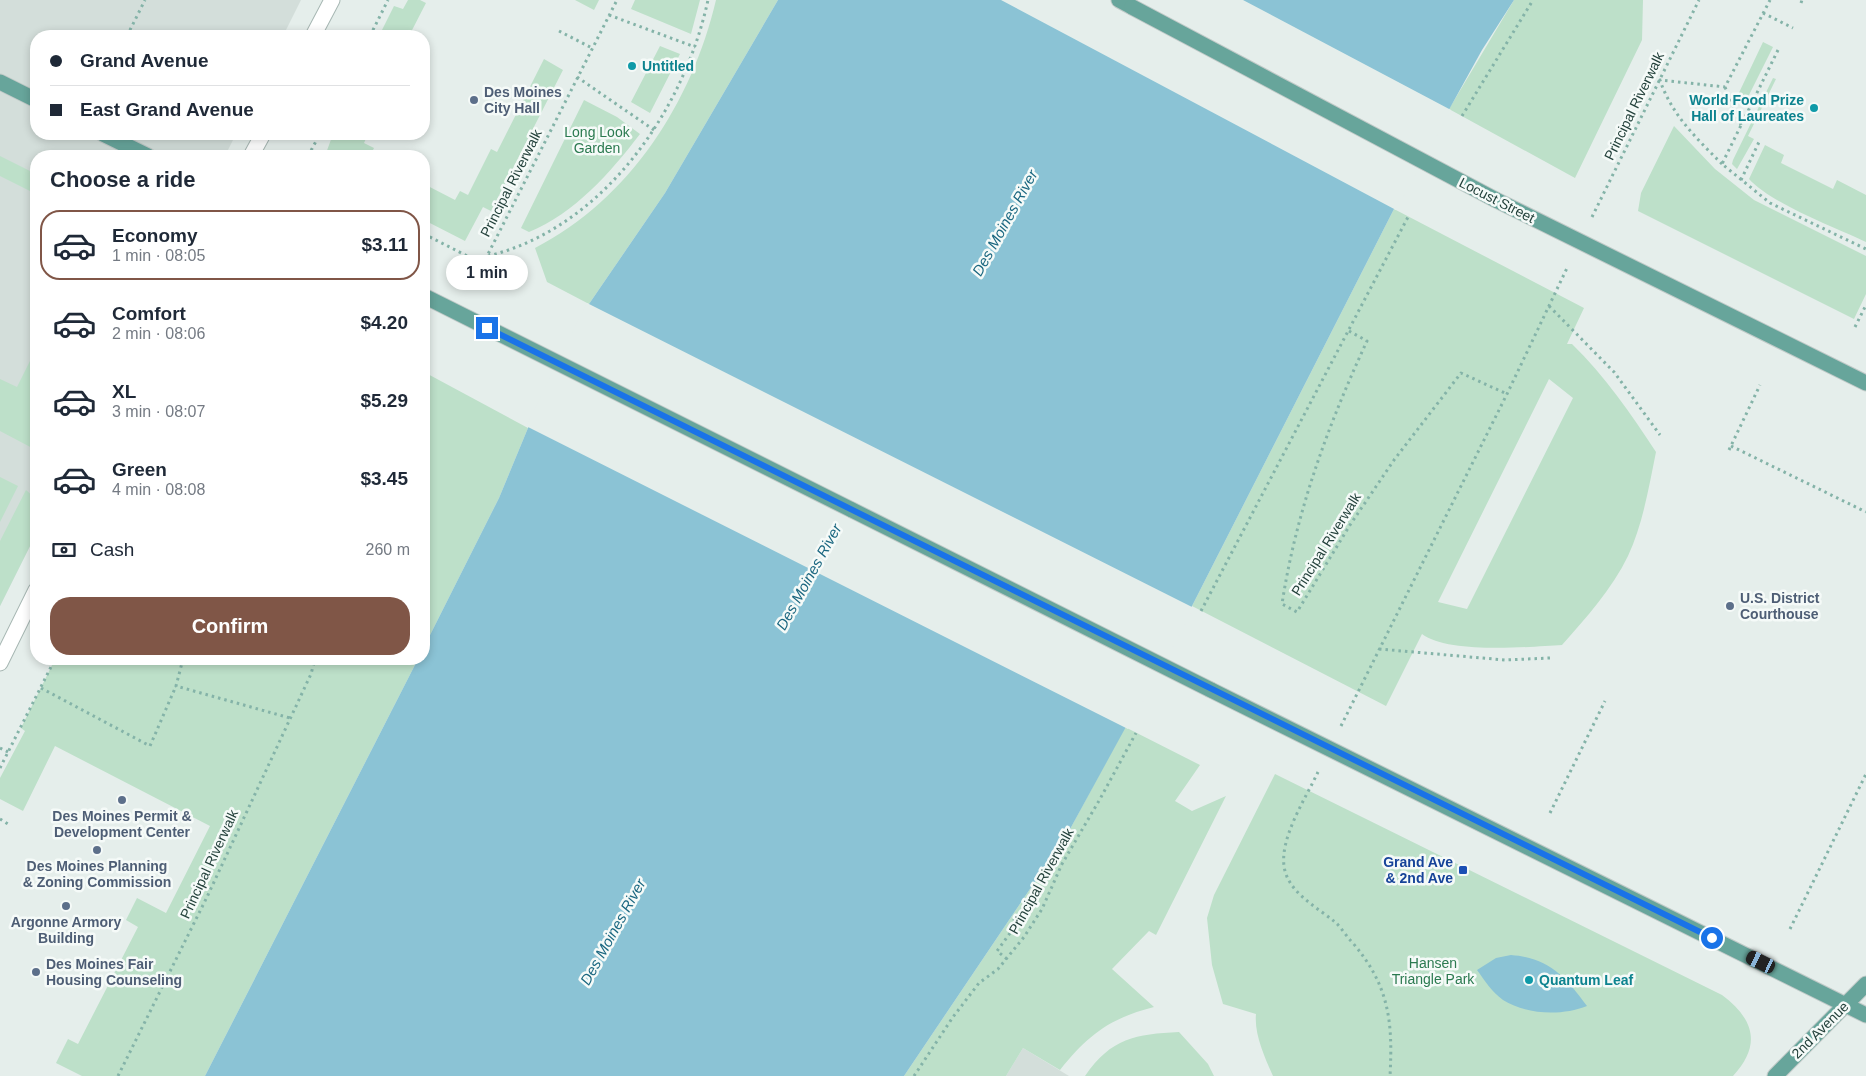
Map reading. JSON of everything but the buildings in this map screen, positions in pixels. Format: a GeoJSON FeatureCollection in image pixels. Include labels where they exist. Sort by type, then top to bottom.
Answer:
{"type":"FeatureCollection","features":[{"type":"Feature","properties":{"kind":"main road","name":"Locust Street"},"geometry":{"type":"LineString","coordinates":[[1119,0],[1496,200],[1866,383]]}},
{"type":"Feature","properties":{"kind":"main road"},"geometry":{"type":"LineString","coordinates":[[0,82],[30,97]]}},
{"type":"Feature","properties":{"kind":"main road"},"geometry":{"type":"LineString","coordinates":[[115,140],[136,150]]}},
{"type":"Feature","properties":{"kind":"main road"},"geometry":{"type":"LineString","coordinates":[[430,299],[1210,690],[1866,1015]]}},
{"type":"Feature","properties":{"kind":"main road","name":"2nd Avenue"},"geometry":{"type":"LineString","coordinates":[[1775,1076],[1866,984]]}},
{"type":"Feature","properties":{"kind":"street"},"geometry":{"type":"LineString","coordinates":[[316,30],[332,0]]}},
{"type":"Feature","properties":{"kind":"street"},"geometry":{"type":"LineString","coordinates":[[0,663],[30,602]]}},
{"type":"Feature","properties":{"kind":"path"},"geometry":{"type":"LineString","coordinates":[[130,30],[145,0]]}},
{"type":"Feature","properties":{"kind":"path"},"geometry":{"type":"LineString","coordinates":[[373,30],[388,0]]}},
{"type":"Feature","properties":{"kind":"path","name":"Principal Riverwalk"},"geometry":{"type":"LineString","coordinates":[[430,237],[483,264],[617,0]]}},
{"type":"Feature","properties":{"kind":"path"},"geometry":{"type":"LineString","coordinates":[[487,256],[520,246],[558,226],[609,182],[654,130],[675,94],[695,47],[708,0]]}},
{"type":"Feature","properties":{"kind":"path"},"geometry":{"type":"LineString","coordinates":[[1462,116],[1533,0]]}},
{"type":"Feature","properties":{"kind":"path","name":"Principal Riverwalk"},"geometry":{"type":"LineString","coordinates":[[1590,222],[1699,0]]}},
{"type":"Feature","properties":{"kind":"path"},"geometry":{"type":"LineString","coordinates":[[1725,87],[1770,0]]}},
{"type":"Feature","properties":{"kind":"path"},"geometry":{"type":"LineString","coordinates":[[1763,13],[1794,28]]}},
{"type":"Feature","properties":{"kind":"path"},"geometry":{"type":"LineString","coordinates":[[609,15],[695,47]]}},
{"type":"Feature","properties":{"kind":"path"},"geometry":{"type":"LineString","coordinates":[[559,31],[592,48]]}},
{"type":"Feature","properties":{"kind":"path"},"geometry":{"type":"LineString","coordinates":[[1722,164],[1778,50]]}},
{"type":"Feature","properties":{"kind":"path"},"geometry":{"type":"LineString","coordinates":[[577,77],[654,130]]}},
{"type":"Feature","properties":{"kind":"path"},"geometry":{"type":"LineString","coordinates":[[1660,80],[1725,87]]}},
{"type":"Feature","properties":{"kind":"path"},"geometry":{"type":"LineString","coordinates":[[1660,80],[1672,106],[1685,125],[1740,180],[1770,203],[1866,249]]}},
{"type":"Feature","properties":{"kind":"path"},"geometry":{"type":"LineString","coordinates":[[1725,87],[1741,125]]}},
{"type":"Feature","properties":{"kind":"path"},"geometry":{"type":"LineString","coordinates":[[1740,180],[1759,142]]}},
{"type":"Feature","properties":{"kind":"path"},"geometry":{"type":"LineString","coordinates":[[1201,611],[1408,217]]}},
{"type":"Feature","properties":{"kind":"path"},"geometry":{"type":"LineString","coordinates":[[1342,722],[1508,394],[1569,264]]}},
{"type":"Feature","properties":{"kind":"path"},"geometry":{"type":"LineString","coordinates":[[1855,327],[1866,305]]}},
{"type":"Feature","properties":{"kind":"path"},"geometry":{"type":"LineString","coordinates":[[1549,306],[1614,372],[1660,435]]}},
{"type":"Feature","properties":{"kind":"path","name":"Principal Riverwalk"},"geometry":{"type":"LineString","coordinates":[[1349,330],[1366,341],[1331,425],[1296,526],[1282,604],[1297,612],[1377,485],[1461,373],[1508,394]]}},
{"type":"Feature","properties":{"kind":"path"},"geometry":{"type":"LineString","coordinates":[[1729,450],[1760,385]]}},
{"type":"Feature","properties":{"kind":"path"},"geometry":{"type":"LineString","coordinates":[[1731,446],[1866,512]]}},
{"type":"Feature","properties":{"kind":"path"},"geometry":{"type":"LineString","coordinates":[[1379,649],[1487,658],[1550,658]]}},
{"type":"Feature","properties":{"kind":"path"},"geometry":{"type":"LineString","coordinates":[[0,768],[52,665]]}},
{"type":"Feature","properties":{"kind":"path"},"geometry":{"type":"LineString","coordinates":[[41,688],[150,746],[176,686],[181,665]]}},
{"type":"Feature","properties":{"kind":"path","name":"Principal Riverwalk"},"geometry":{"type":"LineString","coordinates":[[118,1076],[207,897],[312,674],[314,665]]}},
{"type":"Feature","properties":{"kind":"path"},"geometry":{"type":"LineString","coordinates":[[176,686],[290,718]]}},
{"type":"Feature","properties":{"kind":"path"},"geometry":{"type":"LineString","coordinates":[[1550,813],[1605,701]]}},
{"type":"Feature","properties":{"kind":"path","name":"Principal Riverwalk"},"geometry":{"type":"LineString","coordinates":[[914,1076],[953,1017],[979,983],[1007,959],[1042,909],[1052,882],[1136,733]]}},
{"type":"Feature","properties":{"kind":"path"},"geometry":{"type":"LineString","coordinates":[[0,748],[8,752]]}},
{"type":"Feature","properties":{"kind":"path"},"geometry":{"type":"LineString","coordinates":[[1790,929],[1866,774]]}},
{"type":"Feature","properties":{"kind":"path"},"geometry":{"type":"LineString","coordinates":[[1315,780],[1289,832],[1284,851],[1285,871],[1293,886],[1310,904],[1336,923],[1361,953],[1376,975],[1388,1003],[1391,1051],[1390,1076]]}},
{"type":"Feature","properties":{"kind":"path"},"geometry":{"type":"LineString","coordinates":[[0,819],[8,824]]}},
{"type":"Feature","properties":{"kind":"path"},"geometry":{"type":"LineString","coordinates":[[1007,959],[998,951],[1018,922],[1012,918]]}},
{"type":"Feature","properties":{"kind":"shaded area"},"geometry":{"type":"Polygon","coordinates":[[[0,0],[301,0],[286,30],[30,30],[30,140],[233,140],[228,150],[30,150],[30,546],[0,606],[0,0]]]}},
{"type":"Feature","properties":{"kind":"shaded area"},"geometry":{"type":"Polygon","coordinates":[[[1023,1048],[1069,1076],[1006,1076],[1023,1048]]]}},
{"type":"Feature","properties":{"kind":"green space"},"geometry":{"type":"Polygon","coordinates":[[[408,0],[420,0],[426,3],[412,30],[382,30],[394,6],[403,9],[408,0]]]}},
{"type":"Feature","properties":{"kind":"green space"},"geometry":{"type":"Polygon","coordinates":[[[575,0],[599,0],[594,10],[575,0]]]}},
{"type":"Feature","properties":{"kind":"green space"},"geometry":{"type":"Polygon","coordinates":[[[635,0],[700,0],[691,34],[631,9],[635,0]]]}},
{"type":"Feature","properties":{"kind":"green space"},"geometry":{"type":"Polygon","coordinates":[[[716,0],[778,0],[665,193],[589,304],[547,282],[535,248],[569,227],[600,203],[628,175],[652,144],[673,110],[691,75],[705,38],[716,0]]]}},
{"type":"Feature","properties":{"kind":"green space"},"geometry":{"type":"Polygon","coordinates":[[[1514,0],[1643,0],[1642,40],[1575,178],[1449,109],[1514,0]]]}},
{"type":"Feature","properties":{"kind":"green space"},"geometry":{"type":"Polygon","coordinates":[[[1763,42],[1773,47],[1745,103],[1736,99],[1763,42]]]}},
{"type":"Feature","properties":{"kind":"green space"},"geometry":{"type":"Polygon","coordinates":[[[660,46],[680,54],[650,113],[631,102],[660,46]]]}},
{"type":"Feature","properties":{"kind":"green space"},"geometry":{"type":"Polygon","coordinates":[[[544,59],[563,70],[491,211],[483,207],[465,241],[430,223],[430,187],[455,200],[460,191],[468,195],[491,149],[497,152],[544,59]]]}},
{"type":"Feature","properties":{"kind":"green space"},"geometry":{"type":"Polygon","coordinates":[[[1773,78],[1776,79],[1748,136],[1754,139],[1737,169],[1732,164],[1733,160],[1773,78]]]}},
{"type":"Feature","properties":{"kind":"green space","name":"Long Look Garden"},"geometry":{"type":"Polygon","coordinates":[[[584,100],[617,117],[640,134],[604,177],[576,203],[546,224],[529,232],[521,228],[584,100]]]}},
{"type":"Feature","properties":{"kind":"green space"},"geometry":{"type":"Polygon","coordinates":[[[1674,126],[1715,169],[1754,200],[1866,256],[1866,294],[1854,319],[1638,211],[1641,193],[1674,126]]]}},
{"type":"Feature","properties":{"kind":"green space"},"geometry":{"type":"Polygon","coordinates":[[[331,140],[365,140],[364,143],[374,148],[373,150],[327,150],[331,140]]]}},
{"type":"Feature","properties":{"kind":"green space"},"geometry":{"type":"Polygon","coordinates":[[[1765,145],[1784,155],[1781,163],[1833,189],[1837,180],[1866,195],[1866,242],[1788,206],[1759,188],[1749,179],[1765,145]]]}},
{"type":"Feature","properties":{"kind":"green space"},"geometry":{"type":"Polygon","coordinates":[[[0,156],[30,171],[30,191],[0,176],[0,156]]]}},
{"type":"Feature","properties":{"kind":"green space"},"geometry":{"type":"Polygon","coordinates":[[[1394,209],[1584,308],[1567,344],[1572,344],[1606,382],[1656,452],[1642,518],[1628,556],[1606,592],[1562,645],[1510,648],[1469,647],[1434,640],[1422,634],[1386,706],[1192,606],[1394,209]],[[1549,379],[1438,602],[1467,609],[1573,398],[1549,379]]]}},
{"type":"Feature","properties":{"kind":"green space"},"geometry":{"type":"Polygon","coordinates":[[[30,361],[30,447],[0,431],[0,379],[17,387],[30,361]]]}},
{"type":"Feature","properties":{"kind":"green space"},"geometry":{"type":"Polygon","coordinates":[[[430,375],[528,428],[499,498],[430,635],[430,375]]]}},
{"type":"Feature","properties":{"kind":"green space"},"geometry":{"type":"Polygon","coordinates":[[[0,477],[18,486],[0,522],[0,477]]]}},
{"type":"Feature","properties":{"kind":"green space"},"geometry":{"type":"Polygon","coordinates":[[[26,490],[30,494],[30,546],[0,606],[0,541],[26,490]]]}},
{"type":"Feature","properties":{"kind":"green space"},"geometry":{"type":"Polygon","coordinates":[[[52,665],[415,665],[205,1076],[82,1076],[56,1063],[68,1039],[78,1044],[138,927],[126,920],[137,898],[166,913],[210,826],[55,746],[23,811],[0,799],[0,778],[25,731],[21,728],[52,665]]]}},
{"type":"Feature","properties":{"kind":"green space"},"geometry":{"type":"Polygon","coordinates":[[[1125,727],[1200,765],[1175,801],[1192,811],[1226,796],[1156,935],[1149,931],[1112,969],[1154,1007],[1138,1011],[1101,1030],[1080,1047],[1060,1070],[1023,1048],[1006,1076],[904,1076],[1069,831],[1125,727]]]}},
{"type":"Feature","properties":{"kind":"green space","name":"Hansen Triangle Park"},"geometry":{"type":"Polygon","coordinates":[[[1275,774],[1722,995],[1741,1013],[1750,1033],[1751,1043],[1742,1065],[1733,1076],[1273,1076],[1258,1038],[1256,1014],[1223,1004],[1212,965],[1207,918],[1214,895],[1275,774]]]}},
{"type":"Feature","properties":{"kind":"green space"},"geometry":{"type":"Polygon","coordinates":[[[1179,1032],[1208,1064],[1214,1076],[1085,1076],[1105,1053],[1126,1040],[1150,1034],[1179,1032]]]}},
{"type":"Feature","properties":{"kind":"water","name":"Des Moines River"},"geometry":{"type":"Polygon","coordinates":[[[778,0],[1514,0],[1482,50],[1394,209],[1192,606],[1069,831],[904,1076],[205,1076],[415,665],[430,665],[430,635],[499,498],[528,428],[589,304],[665,193],[778,0]]]}},
{"type":"Feature","properties":{"kind":"water"},"geometry":{"type":"Polygon","coordinates":[[[1511,955],[1536,960],[1555,970],[1587,1006],[1567,1011],[1545,1012],[1523,1009],[1503,1000],[1492,990],[1477,970],[1496,958],[1511,955]]]}},
{"type":"Feature","properties":{"kind":"pier"},"geometry":{"type":"Polygon","coordinates":[[[1001,0],[1243,0],[1451,110],[1396,210],[1001,0]]]}},
{"type":"Feature","properties":{"kind":"pier"},"geometry":{"type":"Polygon","coordinates":[[[587,303],[1194,608],[1128,729],[526,426],[587,303]]]}},
{"type":"Feature","properties":{"kind":"place","name":"Untitled"},"geometry":{"type":"Point","coordinates":[632,66]}},
{"type":"Feature","properties":{"kind":"place","name":"Des Moines City Hall"},"geometry":{"type":"Point","coordinates":[474,100]}},
{"type":"Feature","properties":{"kind":"place","name":"World Food Prize Hall of Laureates"},"geometry":{"type":"Point","coordinates":[1814,108]}},
{"type":"Feature","properties":{"kind":"place","name":"U.S. District Courthouse"},"geometry":{"type":"Point","coordinates":[1730,606]}},
{"type":"Feature","properties":{"kind":"place","name":"Des Moines Permit & Development Center"},"geometry":{"type":"Point","coordinates":[122,800]}},
{"type":"Feature","properties":{"kind":"place","name":"Des Moines Planning & Zoning Commission"},"geometry":{"type":"Point","coordinates":[97,850]}},
{"type":"Feature","properties":{"kind":"place","name":"Grand Ave & 2nd Ave"},"geometry":{"type":"Point","coordinates":[1463,870]}},
{"type":"Feature","properties":{"kind":"place","name":"Argonne Armory Building"},"geometry":{"type":"Point","coordinates":[66,906]}},
{"type":"Feature","properties":{"kind":"place","name":"Des Moines Fair Housing Counseling"},"geometry":{"type":"Point","coordinates":[36,972]}},
{"type":"Feature","properties":{"kind":"place","name":"Quantum Leaf"},"geometry":{"type":"Point","coordinates":[1529,980]}},
{"type":"Feature","properties":{"kind":"route"},"geometry":{"type":"LineString","coordinates":[[487,328],[1210,690],[1712,938]]}}]}
